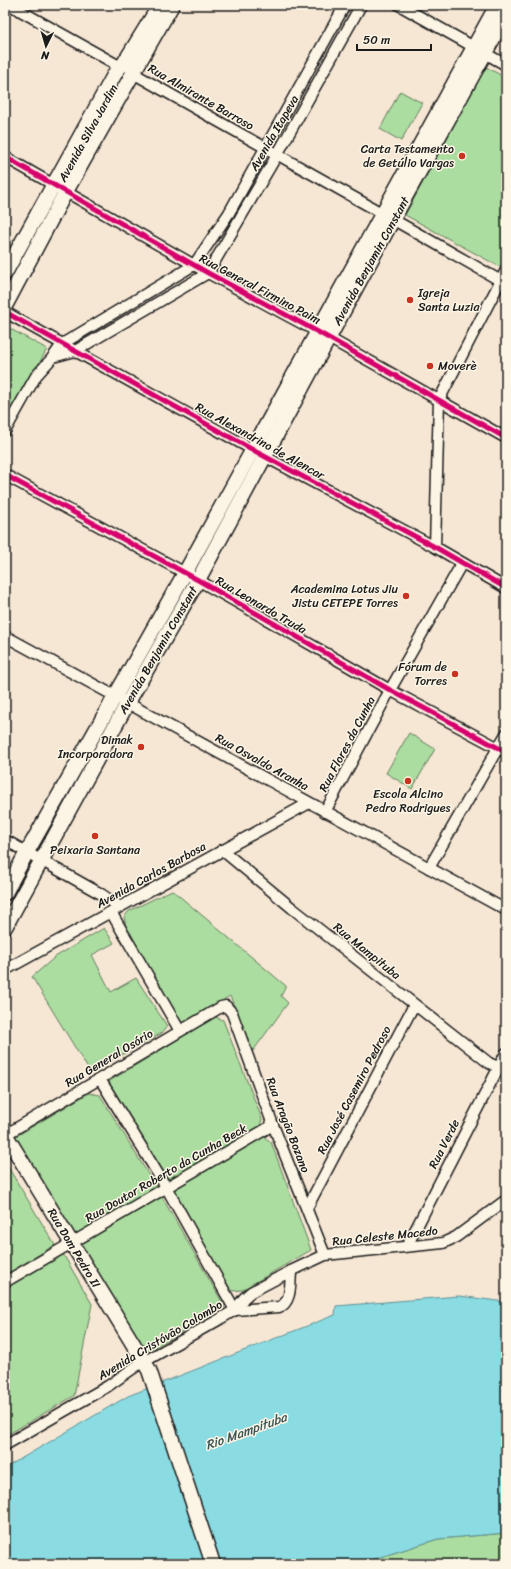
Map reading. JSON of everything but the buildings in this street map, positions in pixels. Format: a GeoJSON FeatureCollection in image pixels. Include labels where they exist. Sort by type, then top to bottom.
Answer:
{"type":"FeatureCollection","features":[{"type":"Feature","properties":{"kind":"main road","name":"Avenida Silva Jardim"},"geometry":{"type":"LineString","coordinates":[[5,306],[66,193],[160,5]]}},
{"type":"Feature","properties":{"kind":"main road","name":"Avenida Silva Jardim"},"geometry":{"type":"LineString","coordinates":[[5,273],[53,186],[127,69],[172,5]]}},
{"type":"Feature","properties":{"kind":"main road","name":"Avenida Benjamin Constant"},"geometry":{"type":"LineString","coordinates":[[5,893],[185,573],[259,452],[479,50],[497,5]]}},
{"type":"Feature","properties":{"kind":"main road","name":"Avenida Benjamin Constant"},"geometry":{"type":"LineString","coordinates":[[479,50],[506,15]]}},
{"type":"Feature","properties":{"kind":"main road","name":"Avenida Benjamin Constant"},"geometry":{"type":"LineString","coordinates":[[5,927],[198,580],[259,452]]}},
{"type":"Feature","properties":{"kind":"main road","name":"Rua Dom Pedro II"},"geometry":{"type":"LineString","coordinates":[[5,1134],[150,1372],[213,1564]]}},
{"type":"Feature","properties":{"kind":"street","name":"Rua Almirante Barroso"},"geometry":{"type":"LineString","coordinates":[[10,5],[127,69],[264,148],[503,282]]}},
{"type":"Feature","properties":{"kind":"street","name":"Avenida Itapeva"},"geometry":{"type":"LineString","coordinates":[[194,265],[229,213],[345,5]]}},
{"type":"Feature","properties":{"kind":"street","name":"Avenida Itapeva"},"geometry":{"type":"LineString","coordinates":[[208,273],[277,155],[361,5]]}},
{"type":"Feature","properties":{"kind":"street"},"geometry":{"type":"LineString","coordinates":[[400,5],[506,65]]}},
{"type":"Feature","properties":{"kind":"street","name":"Rua General Firmino Paim"},"geometry":{"type":"LineString","coordinates":[[5,157],[53,186],[208,273],[323,335],[506,438]]}},
{"type":"Feature","properties":{"kind":"street"},"geometry":{"type":"LineString","coordinates":[[5,431],[36,376],[53,357],[62,344],[194,265]]}},
{"type":"Feature","properties":{"kind":"street"},"geometry":{"type":"LineString","coordinates":[[435,547],[439,400],[503,282],[506,270]]}},
{"type":"Feature","properties":{"kind":"street"},"geometry":{"type":"LineString","coordinates":[[53,357],[75,351],[208,273]]}},
{"type":"Feature","properties":{"kind":"street","name":"Rua Alexandrino de Alencar"},"geometry":{"type":"LineString","coordinates":[[5,312],[435,547],[506,588]]}},
{"type":"Feature","properties":{"kind":"street","name":"Rua Leonardo Truda"},"geometry":{"type":"LineString","coordinates":[[5,475],[198,580],[390,690],[502,750]]}},
{"type":"Feature","properties":{"kind":"street","name":"Rua Flores da Cunha"},"geometry":{"type":"LineString","coordinates":[[325,812],[390,690],[462,563]]}},
{"type":"Feature","properties":{"kind":"street","name":"Rua Osvaldo Aranha"},"geometry":{"type":"LineString","coordinates":[[5,636],[506,910]]}},
{"type":"Feature","properties":{"kind":"street"},"geometry":{"type":"LineString","coordinates":[[429,868],[502,750],[506,734]]}},
{"type":"Feature","properties":{"kind":"street","name":"Avenida Carlos Barbosa"},"geometry":{"type":"LineString","coordinates":[[5,970],[309,803]]}},
{"type":"Feature","properties":{"kind":"street"},"geometry":{"type":"LineString","coordinates":[[5,840],[102,894],[116,910],[180,1031]]}},
{"type":"Feature","properties":{"kind":"street","name":"Rua Mampituba"},"geometry":{"type":"LineString","coordinates":[[222,850],[414,1005],[489,1063],[498,1067]]}},
{"type":"Feature","properties":{"kind":"street","name":"Rua José Casemiro Pedroso"},"geometry":{"type":"LineString","coordinates":[[307,1208],[414,1005]]}},
{"type":"Feature","properties":{"kind":"street","name":"Rua General Osório"},"geometry":{"type":"LineString","coordinates":[[5,1134],[221,1007],[226,1006]]}},
{"type":"Feature","properties":{"kind":"street","name":"Rua Aragão Bozano"},"geometry":{"type":"LineString","coordinates":[[226,1006],[232,1013],[273,1125],[325,1255]]}},
{"type":"Feature","properties":{"kind":"street","name":"Rua Verde"},"geometry":{"type":"LineString","coordinates":[[406,1246],[506,1053]]}},
{"type":"Feature","properties":{"kind":"street"},"geometry":{"type":"LineString","coordinates":[[100,1078],[166,1187],[235,1310],[279,1308],[285,1305],[287,1301],[291,1271]]}},
{"type":"Feature","properties":{"kind":"street","name":"Rua Doutor Roberto da Cunha Beck"},"geometry":{"type":"LineString","coordinates":[[5,1282],[273,1125]]}},
{"type":"Feature","properties":{"kind":"street","name":"Rua Celeste Macedo"},"geometry":{"type":"LineString","coordinates":[[325,1255],[443,1243],[456,1237],[506,1200]]}},
{"type":"Feature","properties":{"kind":"street","name":"Avenida Cristóvão Colombo"},"geometry":{"type":"LineString","coordinates":[[5,1445],[108,1386],[144,1362],[235,1310],[244,1298],[251,1292],[325,1255]]}},
{"type":"Feature","properties":{"kind":"green space"},"geometry":{"type":"Polygon","coordinates":[[[486,67],[506,78],[506,256],[500,267],[405,215],[486,67]]]}},
{"type":"Feature","properties":{"kind":"green space"},"geometry":{"type":"Polygon","coordinates":[[[400,91],[422,103],[401,141],[380,129],[400,91]]]}},
{"type":"Feature","properties":{"kind":"green space"},"geometry":{"type":"Polygon","coordinates":[[[5,326],[47,349],[5,425],[5,326]]]}},
{"type":"Feature","properties":{"kind":"green space"},"geometry":{"type":"Polygon","coordinates":[[[409,733],[435,749],[412,789],[386,773],[409,733]]]}},
{"type":"Feature","properties":{"kind":"green space"},"geometry":{"type":"Polygon","coordinates":[[[172,890],[286,986],[281,996],[288,1003],[253,1051],[230,996],[184,1023],[175,1021],[126,926],[124,917],[129,911],[172,890]]]}},
{"type":"Feature","properties":{"kind":"green space"},"geometry":{"type":"Polygon","coordinates":[[[104,928],[114,943],[92,955],[111,992],[136,978],[167,1026],[162,1033],[90,1072],[32,977],[55,957],[104,928]]]}},
{"type":"Feature","properties":{"kind":"green space"},"geometry":{"type":"Polygon","coordinates":[[[215,1017],[223,1020],[262,1119],[260,1126],[166,1181],[108,1082],[215,1017]]]}},
{"type":"Feature","properties":{"kind":"green space"},"geometry":{"type":"Polygon","coordinates":[[[89,1093],[100,1095],[156,1187],[73,1237],[13,1138],[89,1093]]]}},
{"type":"Feature","properties":{"kind":"green space"},"geometry":{"type":"Polygon","coordinates":[[[263,1136],[271,1142],[311,1250],[242,1290],[231,1291],[172,1191],[263,1136]]]}},
{"type":"Feature","properties":{"kind":"green space"},"geometry":{"type":"Polygon","coordinates":[[[5,1162],[55,1245],[5,1275],[5,1162]]]}},
{"type":"Feature","properties":{"kind":"green space"},"geometry":{"type":"Polygon","coordinates":[[[162,1197],[225,1307],[141,1355],[78,1245],[162,1197]]]}},
{"type":"Feature","properties":{"kind":"green space"},"geometry":{"type":"Polygon","coordinates":[[[63,1254],[92,1304],[74,1396],[5,1436],[5,1288],[63,1254]]]}},
{"type":"Feature","properties":{"kind":"green space"},"geometry":{"type":"Polygon","coordinates":[[[506,1533],[506,1564],[358,1564],[438,1539],[506,1533]]]}},
{"type":"Feature","properties":{"kind":"water","name":"Rio Mampituba"},"geometry":{"type":"Polygon","coordinates":[[[459,1296],[506,1302],[506,1533],[438,1539],[358,1564],[228,1564],[220,1559],[210,1564],[5,1564],[5,1468],[128,1396],[335,1315],[336,1306],[459,1296]]]}},
{"type":"Feature","properties":{"kind":"cycle path"},"geometry":{"type":"LineString","coordinates":[[5,157],[208,273],[318,332],[506,438]]}},
{"type":"Feature","properties":{"kind":"cycle path"},"geometry":{"type":"LineString","coordinates":[[5,312],[264,456],[435,547],[506,588]]}},
{"type":"Feature","properties":{"kind":"cycle path"},"geometry":{"type":"LineString","coordinates":[[5,475],[198,580],[390,690],[506,752]]}},
{"type":"Feature","properties":{"kind":"place","name":"Carta Testamento de Getúlio Vargas"},"geometry":{"type":"Point","coordinates":[462,156]}},
{"type":"Feature","properties":{"kind":"place","name":"Igreja Santa Luzia"},"geometry":{"type":"Point","coordinates":[410,300]}},
{"type":"Feature","properties":{"kind":"place","name":"Moverè"},"geometry":{"type":"Point","coordinates":[430,366]}},
{"type":"Feature","properties":{"kind":"place","name":"Academina Lotus Jiu Jistu CETEPE Torres"},"geometry":{"type":"Point","coordinates":[406,596]}},
{"type":"Feature","properties":{"kind":"place","name":"Fórum de Torres"},"geometry":{"type":"Point","coordinates":[455,674]}},
{"type":"Feature","properties":{"kind":"place","name":"Dimak Incorporadora"},"geometry":{"type":"Point","coordinates":[141,747]}},
{"type":"Feature","properties":{"kind":"place","name":"Escola Alcino Pedro Rodrigues"},"geometry":{"type":"Point","coordinates":[408,781]}},
{"type":"Feature","properties":{"kind":"place","name":"Peixaria Santana"},"geometry":{"type":"Point","coordinates":[95,836]}}]}
